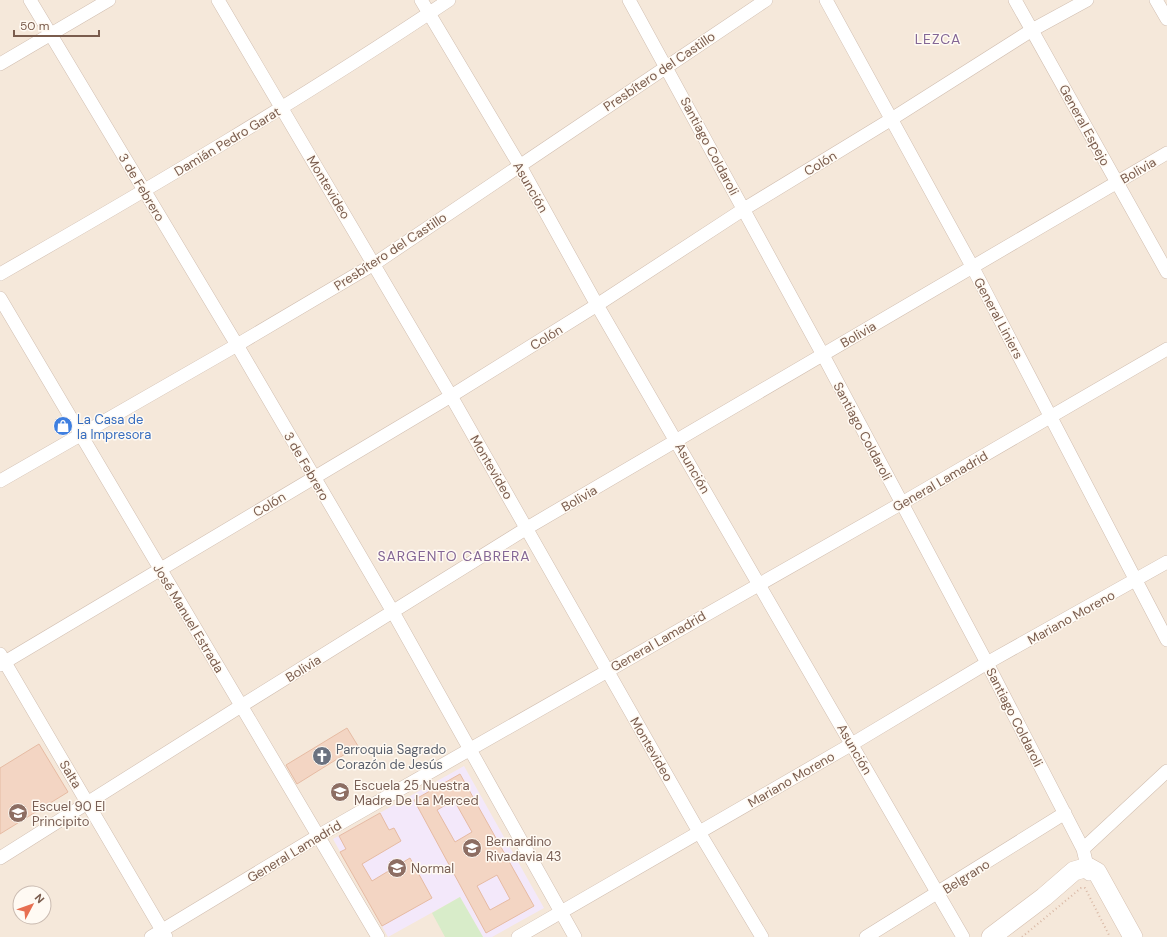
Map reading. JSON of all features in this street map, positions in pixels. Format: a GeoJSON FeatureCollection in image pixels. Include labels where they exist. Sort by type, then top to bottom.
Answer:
{"type":"FeatureCollection","features":[{"type":"Feature","properties":{"kind":"main road"},"geometry":{"type":"LineString","coordinates":[[991,937],[1044,897],[1074,871],[1087,864]]}},
{"type":"Feature","properties":{"kind":"main road"},"geometry":{"type":"LineString","coordinates":[[1008,937],[1077,882],[1087,864]]}},
{"type":"Feature","properties":{"kind":"main road","name":"Santiago Coldaroli"},"geometry":{"type":"LineString","coordinates":[[1087,864],[1121,937]]}},
{"type":"Feature","properties":{"kind":"main road","name":"Santiago Coldaroli"},"geometry":{"type":"LineString","coordinates":[[1087,864],[1098,872],[1133,937]]}},
{"type":"Feature","properties":{"kind":"street","name":"3 de Febrero"},"geometry":{"type":"LineString","coordinates":[[30,0],[237,345],[393,612],[575,937]]}},
{"type":"Feature","properties":{"kind":"street"},"geometry":{"type":"LineString","coordinates":[[0,64],[109,0]]}},
{"type":"Feature","properties":{"kind":"street","name":"Montevideo"},"geometry":{"type":"LineString","coordinates":[[218,0],[451,396],[700,832],[762,937]]}},
{"type":"Feature","properties":{"kind":"street","name":"Asunción"},"geometry":{"type":"LineString","coordinates":[[421,0],[520,166],[597,305],[678,441],[963,937]]}},
{"type":"Feature","properties":{"kind":"street","name":"Damián Pedro Garat"},"geometry":{"type":"LineString","coordinates":[[0,274],[282,109],[449,0]]}},
{"type":"Feature","properties":{"kind":"street","name":"Santiago Coldaroli"},"geometry":{"type":"LineString","coordinates":[[629,0],[667,66],[987,663],[1065,813],[1087,864]]}},
{"type":"Feature","properties":{"kind":"street","name":"Presbítero del Castillo"},"geometry":{"type":"LineString","coordinates":[[0,480],[237,345],[374,264],[766,0]]}},
{"type":"Feature","properties":{"kind":"street","name":"General Liniers"},"geometry":{"type":"LineString","coordinates":[[826,0],[890,120],[973,268],[1167,640]]}},
{"type":"Feature","properties":{"kind":"street","name":"General Espejo"},"geometry":{"type":"LineString","coordinates":[[1015,0],[1167,272]]}},
{"type":"Feature","properties":{"kind":"street","name":"Colón"},"geometry":{"type":"LineString","coordinates":[[2,660],[160,569],[451,396],[597,305],[744,209],[890,120],[1032,30],[1087,0]]}},
{"type":"Feature","properties":{"kind":"street"},"geometry":{"type":"LineString","coordinates":[[1156,0],[1167,19]]}},
{"type":"Feature","properties":{"kind":"street","name":"Bolivia"},"geometry":{"type":"LineString","coordinates":[[0,858],[527,528],[678,441],[973,268],[1117,181],[1167,153]]}},
{"type":"Feature","properties":{"kind":"street","name":"José Manuel Estrada"},"geometry":{"type":"LineString","coordinates":[[0,298],[378,937]]}},
{"type":"Feature","properties":{"kind":"street","name":"General Lamadrid"},"geometry":{"type":"LineString","coordinates":[[160,935],[318,836],[1051,418],[1167,348]]}},
{"type":"Feature","properties":{"kind":"street","name":"Mariano Moreno"},"geometry":{"type":"LineString","coordinates":[[518,937],[852,744],[987,663],[1167,562]]}},
{"type":"Feature","properties":{"kind":"street","name":"Salta"},"geometry":{"type":"LineString","coordinates":[[2,660],[88,804],[160,935]]}},
{"type":"Feature","properties":{"kind":"street"},"geometry":{"type":"LineString","coordinates":[[1087,864],[1167,771]]}},
{"type":"Feature","properties":{"kind":"street","name":"Belgrano"},"geometry":{"type":"LineString","coordinates":[[866,937],[1065,813]]}},
{"type":"Feature","properties":{"kind":"path"},"geometry":{"type":"LineString","coordinates":[[1022,937],[1081,888],[1085,888],[1110,937]]}},
{"type":"Feature","properties":{"kind":"shaded area"},"geometry":{"type":"Polygon","coordinates":[[[0,0],[1167,0],[1167,937],[0,937],[0,0]]]}},
{"type":"Feature","properties":{"kind":"shaded area"},"geometry":{"type":"Polygon","coordinates":[[[464,766],[544,908],[492,937],[483,937],[460,897],[388,937],[333,839],[464,766]]]}},
{"type":"Feature","properties":{"kind":"green space"},"geometry":{"type":"Polygon","coordinates":[[[460,897],[483,937],[445,937],[432,913],[460,897]]]}},
{"type":"Feature","properties":{"kind":"building","name":"Parroquia Sagrado Corazón de Jesús"},"geometry":{"type":"Polygon","coordinates":[[[347,728],[358,746],[297,784],[286,765],[347,728]]]}},
{"type":"Feature","properties":{"kind":"building"},"geometry":{"type":"Polygon","coordinates":[[[39,744],[68,792],[0,834],[0,768],[39,744]]]}},
{"type":"Feature","properties":{"kind":"building","name":"Bernardino Rivadavia 43"},"geometry":{"type":"Polygon","coordinates":[[[460,774],[534,906],[486,933],[414,800],[460,774]],[[454,800],[437,810],[455,842],[472,832],[454,800]],[[497,875],[477,886],[490,910],[510,899],[497,875]]]}},
{"type":"Feature","properties":{"kind":"building"},"geometry":{"type":"Polygon","coordinates":[[[380,813],[389,830],[394,828],[401,841],[362,864],[372,881],[410,858],[432,898],[382,926],[340,852],[346,849],[339,836],[380,813]]]}},
{"type":"Feature","properties":{"kind":"place","name":"La Casa de la Impresora"},"geometry":{"type":"Point","coordinates":[63,426]}},
{"type":"Feature","properties":{"kind":"place","name":"Parroquia Sagrado Corazón de Jesús"},"geometry":{"type":"Point","coordinates":[322,756]}},
{"type":"Feature","properties":{"kind":"place","name":"Escuela 25 Nuestra Madre De La Merced"},"geometry":{"type":"Point","coordinates":[340,792]}},
{"type":"Feature","properties":{"kind":"place","name":"Escuel 90 El Principito"},"geometry":{"type":"Point","coordinates":[18,813]}},
{"type":"Feature","properties":{"kind":"place","name":"Bernardino Rivadavia 43"},"geometry":{"type":"Point","coordinates":[472,848]}},
{"type":"Feature","properties":{"kind":"place","name":"Normal"},"geometry":{"type":"Point","coordinates":[397,868]}},
{"type":"Feature","properties":{"kind":"district","name":"LEZCA"},"geometry":{"type":"Point","coordinates":[938,39]}},
{"type":"Feature","properties":{"kind":"district","name":"SARGENTO CABRERA"},"geometry":{"type":"Point","coordinates":[454,556]}}]}
